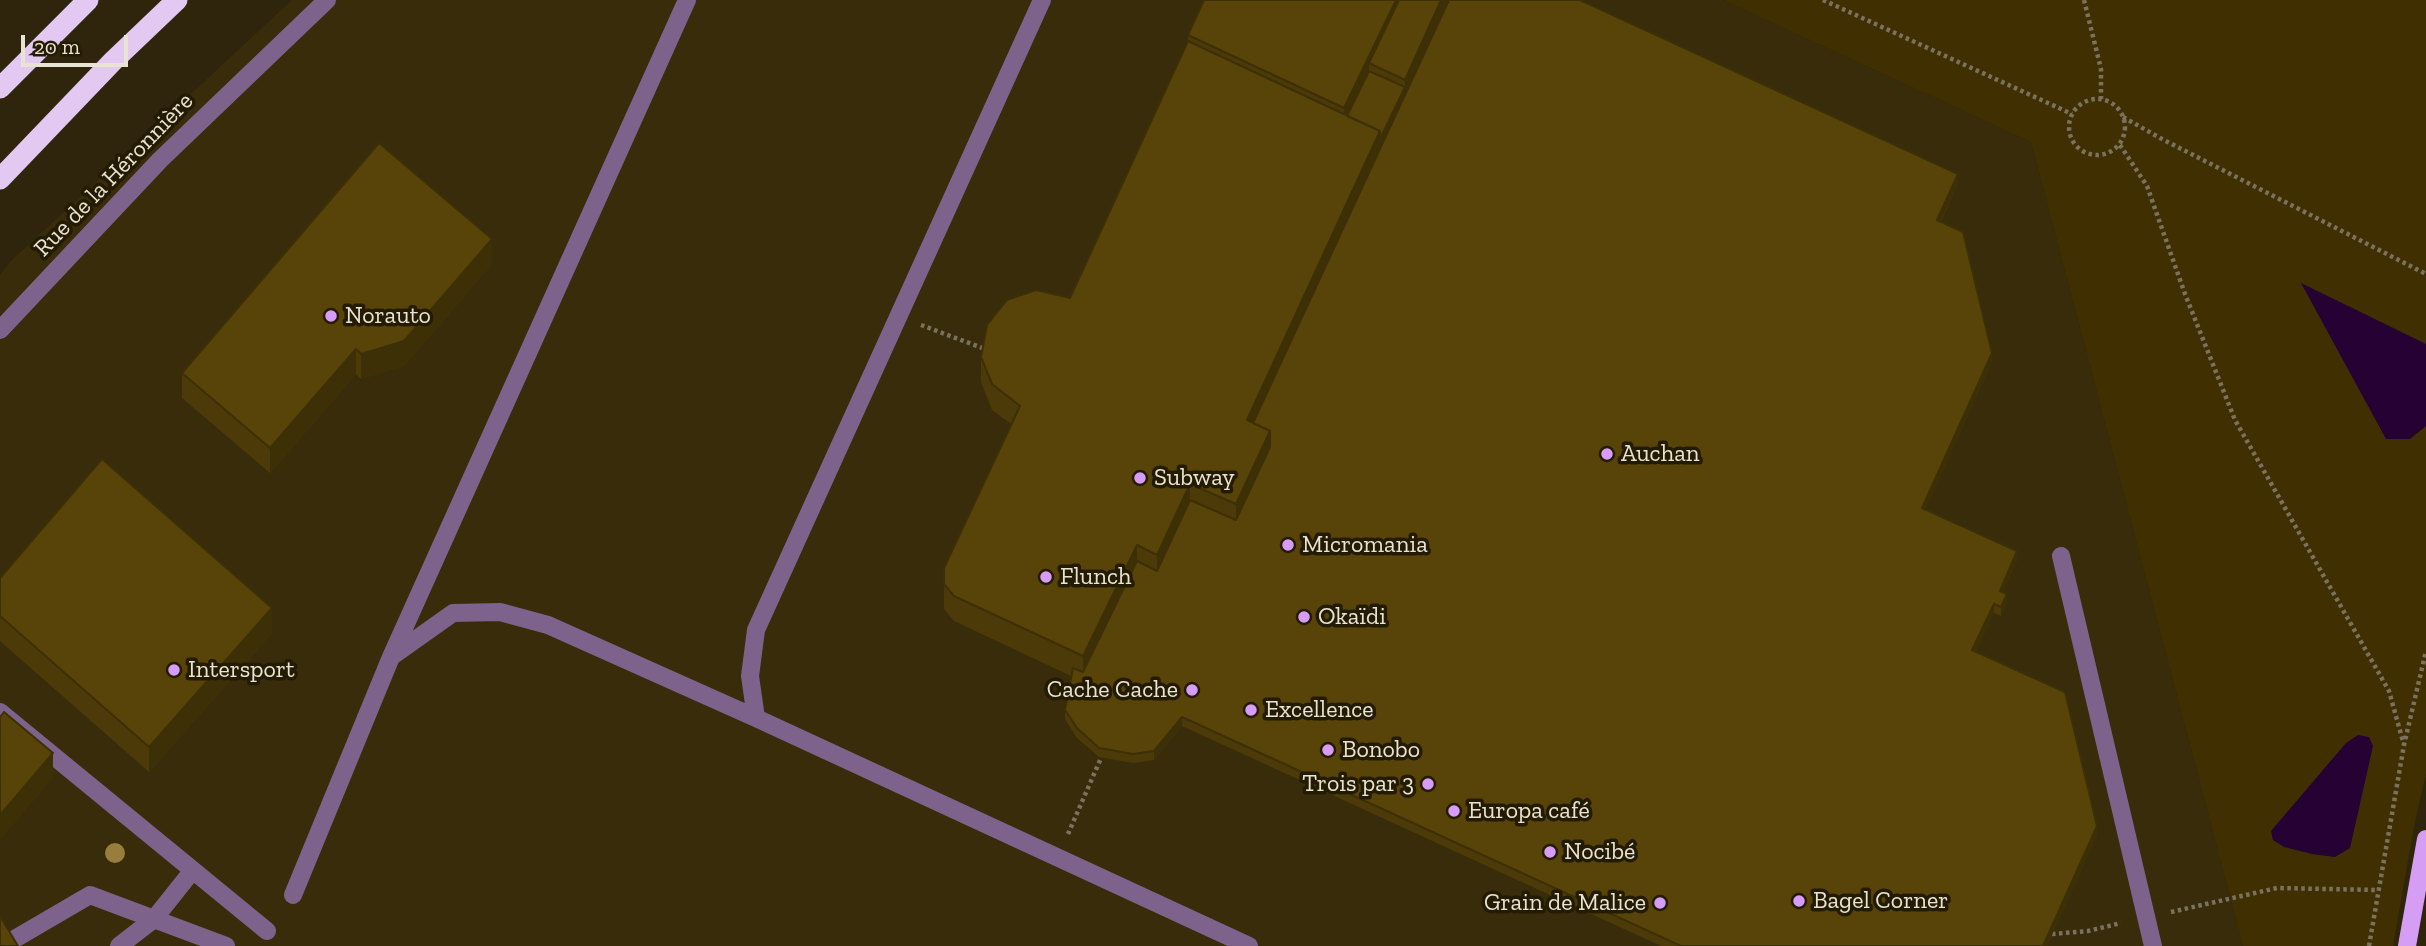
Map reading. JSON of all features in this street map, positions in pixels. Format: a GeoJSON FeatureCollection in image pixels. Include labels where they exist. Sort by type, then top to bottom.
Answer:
{"type":"FeatureCollection","features":[{"type":"Feature","properties":{"kind":"highway"},"geometry":{"type":"LineString","coordinates":[[0,88],[88,0]]}},
{"type":"Feature","properties":{"kind":"highway"},"geometry":{"type":"LineString","coordinates":[[0,179],[113,61],[177,0]]}},
{"type":"Feature","properties":{"kind":"main road"},"geometry":{"type":"LineString","coordinates":[[2407,946],[2426,839]]}},
{"type":"Feature","properties":{"kind":"lane","name":"Rue de la Héronnière"},"geometry":{"type":"LineString","coordinates":[[0,330],[160,160],[327,0]]}},
{"type":"Feature","properties":{"kind":"lane"},"geometry":{"type":"LineString","coordinates":[[293,895],[391,657],[687,0]]}},
{"type":"Feature","properties":{"kind":"lane"},"geometry":{"type":"LineString","coordinates":[[756,718],[750,676],[756,630],[1041,0]]}},
{"type":"Feature","properties":{"kind":"lane"},"geometry":{"type":"LineString","coordinates":[[2061,555],[2153,946]]}},
{"type":"Feature","properties":{"kind":"lane"},"geometry":{"type":"LineString","coordinates":[[391,657],[453,613],[500,612],[548,625],[1249,946]]}},
{"type":"Feature","properties":{"kind":"lane"},"geometry":{"type":"LineString","coordinates":[[0,712],[267,931]]}},
{"type":"Feature","properties":{"kind":"lane"},"geometry":{"type":"LineString","coordinates":[[119,946],[154,919],[193,870]]}},
{"type":"Feature","properties":{"kind":"lane"},"geometry":{"type":"LineString","coordinates":[[6,944],[90,895],[226,946]]}},
{"type":"Feature","properties":{"kind":"path"},"geometry":{"type":"LineString","coordinates":[[1823,0],[2072,114]]}},
{"type":"Feature","properties":{"kind":"path"},"geometry":{"type":"LineString","coordinates":[[2084,0],[2101,69],[2101,99]]}},
{"type":"Feature","properties":{"kind":"path"},"geometry":{"type":"LineString","coordinates":[[2123,117],[2125,129],[2120,145],[2108,154],[2092,156],[2079,150],[2071,141],[2068,126],[2072,114],[2086,101],[2101,99],[2114,105],[2123,117],[2160,138],[2426,274]]}},
{"type":"Feature","properties":{"kind":"path"},"geometry":{"type":"LineString","coordinates":[[2120,145],[2147,186],[2185,294],[2235,420],[2389,691],[2404,745]]}},
{"type":"Feature","properties":{"kind":"path"},"geometry":{"type":"LineString","coordinates":[[898,316],[987,350]]}},
{"type":"Feature","properties":{"kind":"path"},"geometry":{"type":"LineString","coordinates":[[2368,946],[2404,745],[2426,651]]}},
{"type":"Feature","properties":{"kind":"path"},"geometry":{"type":"LineString","coordinates":[[1058,858],[1101,758]]}},
{"type":"Feature","properties":{"kind":"path"},"geometry":{"type":"LineString","coordinates":[[2052,934],[2088,931],[2277,888],[2377,890]]}},
{"type":"Feature","properties":{"kind":"shaded area"},"geometry":{"type":"Polygon","coordinates":[[[292,0],[1723,0],[2031,142],[2243,946],[0,946],[0,275],[12,260],[292,0]]]}},
{"type":"Feature","properties":{"kind":"shaded area"},"geometry":{"type":"Polygon","coordinates":[[[1723,0],[2426,0],[2426,774],[2393,946],[2243,946],[2031,142],[1723,0]]]}},
{"type":"Feature","properties":{"kind":"shaded area"},"geometry":{"type":"Polygon","coordinates":[[[2301,283],[2426,344],[2426,426],[2410,439],[2386,439],[2301,283]]]}},
{"type":"Feature","properties":{"kind":"shaded area"},"geometry":{"type":"Polygon","coordinates":[[[2358,735],[2369,737],[2373,746],[2350,848],[2335,857],[2284,847],[2273,840],[2271,831],[2346,743],[2358,735]]]}},
{"type":"Feature","properties":{"kind":"building"},"geometry":{"type":"Polygon","coordinates":[[[1204,0],[1396,0],[1344,108],[1188,35],[1204,0]]]}},
{"type":"Feature","properties":{"kind":"building"},"geometry":{"type":"Polygon","coordinates":[[[1399,0],[1441,0],[1405,80],[1369,63],[1399,0]]]}},
{"type":"Feature","properties":{"kind":"building"},"geometry":{"type":"Polygon","coordinates":[[[1449,0],[1580,0],[1958,174],[1937,220],[1963,232],[1992,353],[1922,508],[2017,551],[2000,591],[2007,594],[2001,607],[1994,604],[1972,650],[2065,692],[2097,826],[2043,946],[1681,946],[1182,717],[1154,751],[1133,754],[1099,748],[1077,728],[1065,710],[1073,668],[1083,672],[1137,561],[1157,571],[1190,500],[1236,520],[1270,447],[1270,431],[1253,423],[1449,0]]]}},
{"type":"Feature","properties":{"kind":"building"},"geometry":{"type":"Polygon","coordinates":[[[1188,41],[1380,131],[1247,420],[1270,431],[1236,504],[1190,484],[1157,555],[1137,545],[1083,656],[954,596],[944,584],[944,568],[1020,406],[992,384],[981,357],[987,325],[1007,300],[1036,290],[1070,298],[1188,41]]]}},
{"type":"Feature","properties":{"kind":"building"},"geometry":{"type":"Polygon","coordinates":[[[1369,71],[1405,87],[1380,139],[1380,131],[1347,116],[1369,71]]]}},
{"type":"Feature","properties":{"kind":"building"},"geometry":{"type":"Polygon","coordinates":[[[379,143],[492,239],[404,341],[361,354],[356,349],[270,448],[182,373],[379,143]]]}},
{"type":"Feature","properties":{"kind":"building"},"geometry":{"type":"Polygon","coordinates":[[[102,459],[272,608],[149,747],[0,616],[0,578],[102,459]]]}},
{"type":"Feature","properties":{"kind":"building"},"geometry":{"type":"Polygon","coordinates":[[[4,712],[53,753],[0,815],[0,717],[4,712]]]}},
{"type":"Feature","properties":{"kind":"building"},"geometry":{"type":"Polygon","coordinates":[[[0,916],[18,946],[0,946],[0,916]]]}},
{"type":"Feature","properties":{"kind":"place","name":"Norauto"},"geometry":{"type":"Point","coordinates":[331,316]}},
{"type":"Feature","properties":{"kind":"place","name":"Auchan"},"geometry":{"type":"Point","coordinates":[1607,454]}},
{"type":"Feature","properties":{"kind":"place","name":"Subway"},"geometry":{"type":"Point","coordinates":[1140,478]}},
{"type":"Feature","properties":{"kind":"place","name":"Micromania"},"geometry":{"type":"Point","coordinates":[1288,545]}},
{"type":"Feature","properties":{"kind":"place","name":"Flunch"},"geometry":{"type":"Point","coordinates":[1046,577]}},
{"type":"Feature","properties":{"kind":"place","name":"Okaïdi"},"geometry":{"type":"Point","coordinates":[1304,617]}},
{"type":"Feature","properties":{"kind":"place","name":"Intersport"},"geometry":{"type":"Point","coordinates":[174,670]}},
{"type":"Feature","properties":{"kind":"place","name":"Cache Cache"},"geometry":{"type":"Point","coordinates":[1192,690]}},
{"type":"Feature","properties":{"kind":"place","name":"Excellence"},"geometry":{"type":"Point","coordinates":[1251,710]}},
{"type":"Feature","properties":{"kind":"place","name":"Bonobo"},"geometry":{"type":"Point","coordinates":[1328,750]}},
{"type":"Feature","properties":{"kind":"place","name":"Trois par 3"},"geometry":{"type":"Point","coordinates":[1428,784]}},
{"type":"Feature","properties":{"kind":"place","name":"Europa café"},"geometry":{"type":"Point","coordinates":[1454,811]}},
{"type":"Feature","properties":{"kind":"place","name":"Nocibé"},"geometry":{"type":"Point","coordinates":[1550,852]}},
{"type":"Feature","properties":{"kind":"place","name":"Bagel Corner"},"geometry":{"type":"Point","coordinates":[1799,901]}},
{"type":"Feature","properties":{"kind":"place","name":"Grain de Malice"},"geometry":{"type":"Point","coordinates":[1660,903]}}]}
